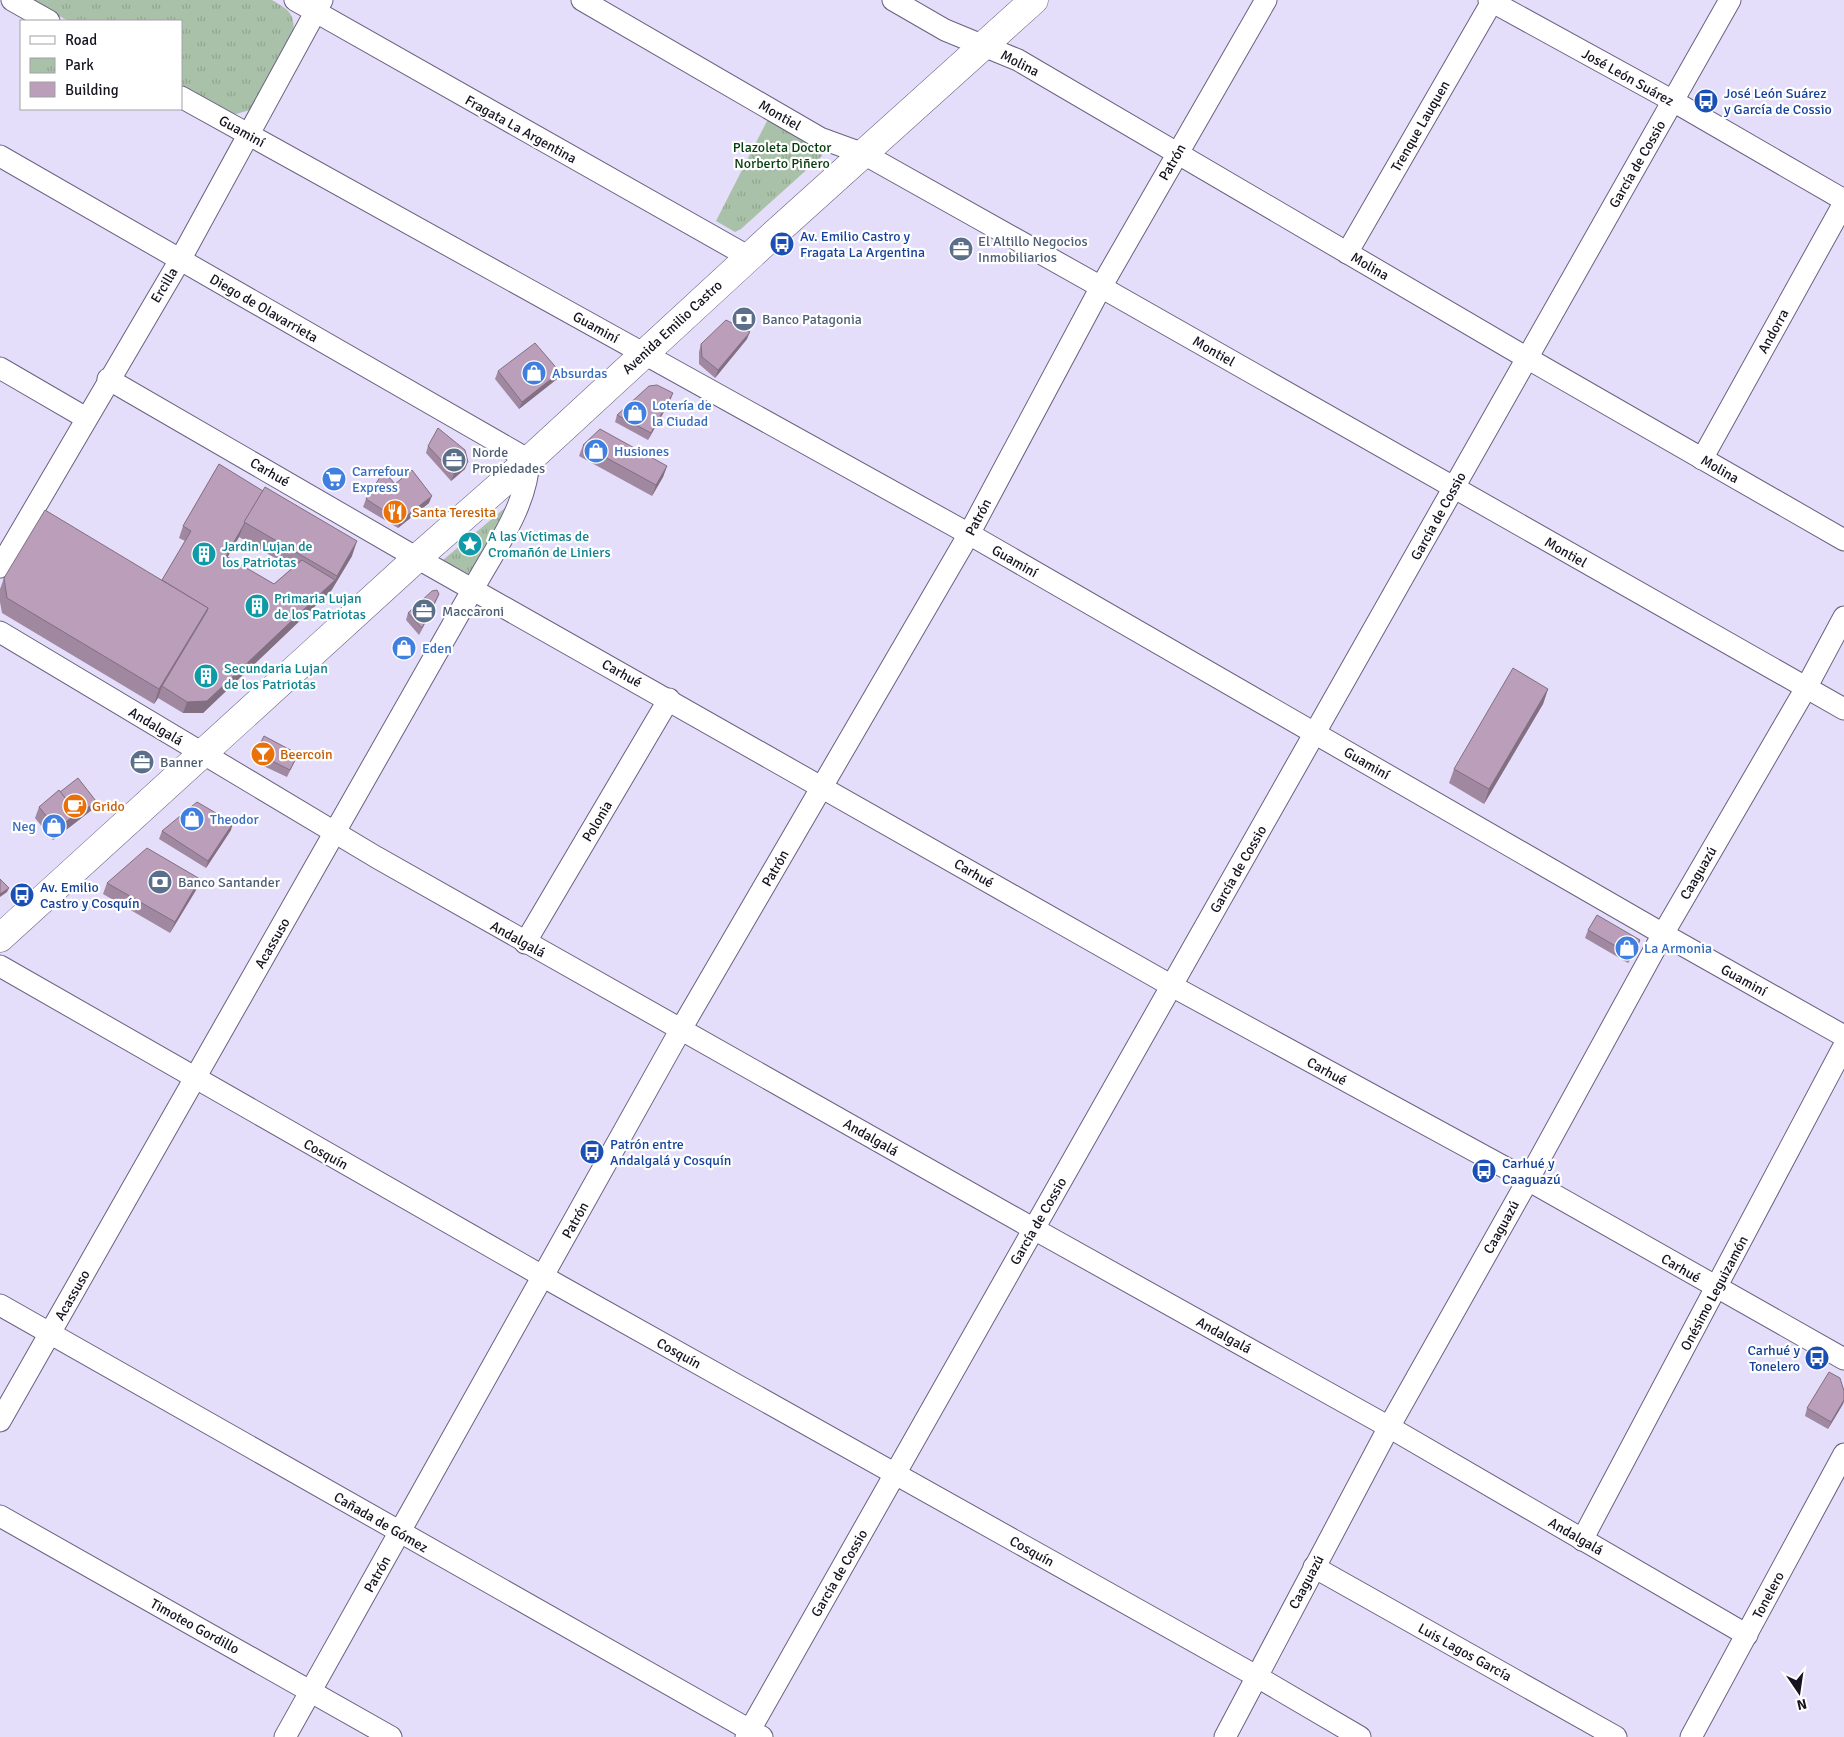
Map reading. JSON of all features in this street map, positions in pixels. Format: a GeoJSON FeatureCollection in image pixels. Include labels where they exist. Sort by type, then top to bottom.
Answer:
{"type":"FeatureCollection","features":[{"type":"Feature","properties":{"kind":"main road","name":"Avenida Emilio Castro"},"geometry":{"type":"LineString","coordinates":[[0,938],[1034,0]]}},
{"type":"Feature","properties":{"kind":"street"},"geometry":{"type":"LineString","coordinates":[[12,0],[47,20]]}},
{"type":"Feature","properties":{"kind":"street","name":"Fragata La Argentina"},"geometry":{"type":"LineString","coordinates":[[294,0],[319,6],[749,257]]}},
{"type":"Feature","properties":{"kind":"street","name":"Montiel"},"geometry":{"type":"LineString","coordinates":[[582,0],[820,138],[864,154],[1102,287],[1844,709]]}},
{"type":"Feature","properties":{"kind":"street","name":"Molina"},"geometry":{"type":"LineString","coordinates":[[893,0],[945,30],[1018,60],[1527,358],[1844,540]]}},
{"type":"Feature","properties":{"kind":"street","name":"Patrón"},"geometry":{"type":"LineString","coordinates":[[285,1737],[681,1029],[968,534],[1177,152],[1266,0]]}},
{"type":"Feature","properties":{"kind":"street","name":"García de Cossio"},"geometry":{"type":"LineString","coordinates":[[753,1735],[895,1474],[1730,0]]}},
{"type":"Feature","properties":{"kind":"street","name":"José León Suárez"},"geometry":{"type":"LineString","coordinates":[[1492,1],[1673,101],[1844,201]]}},
{"type":"Feature","properties":{"kind":"street","name":"Trenque Lauquen"},"geometry":{"type":"LineString","coordinates":[[1347,252],[1492,1]]}},
{"type":"Feature","properties":{"kind":"street","name":"Ercilla"},"geometry":{"type":"LineString","coordinates":[[0,567],[108,378],[180,260],[319,6]]}},
{"type":"Feature","properties":{"kind":"street","name":"Guaminí"},"geometry":{"type":"LineString","coordinates":[[182,98],[968,534],[1662,934],[1844,1036]]}},
{"type":"Feature","properties":{"kind":"street","name":"Diego de Olavarrieta"},"geometry":{"type":"LineString","coordinates":[[0,156],[529,460]]}},
{"type":"Feature","properties":{"kind":"street","name":"Andorra"},"geometry":{"type":"LineString","coordinates":[[1702,459],[1844,201]]}},
{"type":"Feature","properties":{"kind":"street"},"geometry":{"type":"LineString","coordinates":[[0,368],[86,418]]}},
{"type":"Feature","properties":{"kind":"street","name":"Carhué"},"geometry":{"type":"LineString","coordinates":[[108,378],[417,558],[670,699],[1172,986],[1528,1180],[1844,1360]]}},
{"type":"Feature","properties":{"kind":"street","name":"Acassuso"},"geometry":{"type":"LineString","coordinates":[[0,1421],[473,589],[519,504],[528,480],[529,460]]}},
{"type":"Feature","properties":{"kind":"street","name":"Caaguazú"},"geometry":{"type":"LineString","coordinates":[[1225,1737],[1389,1427],[1528,1180],[1662,934],[1806,688],[1844,617]]}},
{"type":"Feature","properties":{"kind":"street","name":"Andalgalá"},"geometry":{"type":"LineString","coordinates":[[0,632],[202,754],[525,942],[1389,1427],[1747,1635]]}},
{"type":"Feature","properties":{"kind":"street","name":"Polonia"},"geometry":{"type":"LineString","coordinates":[[525,942],[670,699]]}},
{"type":"Feature","properties":{"kind":"street","name":"Cosquín"},"geometry":{"type":"LineString","coordinates":[[0,966],[194,1079],[1256,1676],[1360,1737]]}},
{"type":"Feature","properties":{"kind":"street","name":"Onésimo Leguizamón"},"geometry":{"type":"LineString","coordinates":[[1582,1540],[1844,1046]]}},
{"type":"Feature","properties":{"kind":"street","name":"Cañada de Gómez"},"geometry":{"type":"LineString","coordinates":[[0,1305],[753,1735]]}},
{"type":"Feature","properties":{"kind":"street","name":"Tonelero"},"geometry":{"type":"LineString","coordinates":[[1691,1737],[1844,1454]]}},
{"type":"Feature","properties":{"kind":"street","name":"Timoteo Gordillo"},"geometry":{"type":"LineString","coordinates":[[0,1516],[391,1737]]}},
{"type":"Feature","properties":{"kind":"street","name":"Luis Lagos García"},"geometry":{"type":"LineString","coordinates":[[1314,1567],[1616,1737]]}},
{"type":"Feature","properties":{"kind":"green space"},"geometry":{"type":"Polygon","coordinates":[[[32,0],[272,0],[290,13],[294,28],[293,35],[250,110],[229,116],[182,89],[182,20],[66,20],[32,0]]]}},
{"type":"Feature","properties":{"kind":"green space","name":"Plazoleta Doctor Norberto Piñero"},"geometry":{"type":"Polygon","coordinates":[[[770,115],[823,147],[822,156],[741,229],[735,232],[716,221],[770,115]]]}},
{"type":"Feature","properties":{"kind":"green space"},"geometry":{"type":"Polygon","coordinates":[[[506,507],[471,575],[443,560],[506,507]]]}},
{"type":"Feature","properties":{"kind":"building"},"geometry":{"type":"Polygon","coordinates":[[[726,320],[750,332],[718,370],[702,357],[701,344],[726,320]]]}},
{"type":"Feature","properties":{"kind":"building"},"geometry":{"type":"Polygon","coordinates":[[[535,343],[560,372],[522,402],[498,371],[535,343]]]}},
{"type":"Feature","properties":{"kind":"building"},"geometry":{"type":"Polygon","coordinates":[[[657,385],[673,393],[651,433],[617,415],[649,386],[657,385]]]}},
{"type":"Feature","properties":{"kind":"building"},"geometry":{"type":"Polygon","coordinates":[[[438,428],[465,450],[468,462],[454,474],[428,446],[438,428]]]}},
{"type":"Feature","properties":{"kind":"building"},"geometry":{"type":"Polygon","coordinates":[[[600,429],[667,466],[656,485],[583,445],[600,429]]]}},
{"type":"Feature","properties":{"kind":"building"},"geometry":{"type":"Polygon","coordinates":[[[219,464],[263,491],[226,556],[274,584],[302,560],[335,580],[207,701],[187,702],[162,686],[208,608],[162,580],[191,531],[183,526],[219,464]]]}},
{"type":"Feature","properties":{"kind":"building"},"geometry":{"type":"Polygon","coordinates":[[[412,470],[432,496],[400,521],[366,499],[384,471],[395,484],[412,470]]]}},
{"type":"Feature","properties":{"kind":"building"},"geometry":{"type":"Polygon","coordinates":[[[265,487],[357,541],[337,576],[244,522],[265,487]]]}},
{"type":"Feature","properties":{"kind":"building"},"geometry":{"type":"Polygon","coordinates":[[[45,510],[208,608],[159,689],[7,598],[4,578],[45,510]]]}},
{"type":"Feature","properties":{"kind":"building","name":"Maccaroni"},"geometry":{"type":"Polygon","coordinates":[[[437,590],[439,594],[422,628],[408,613],[432,591],[437,590]]]}},
{"type":"Feature","properties":{"kind":"building"},"geometry":{"type":"Polygon","coordinates":[[[1513,668],[1548,689],[1489,789],[1454,769],[1513,668]]]}},
{"type":"Feature","properties":{"kind":"building"},"geometry":{"type":"Polygon","coordinates":[[[264,736],[298,754],[290,770],[260,755],[259,746],[264,736]]]}},
{"type":"Feature","properties":{"kind":"building"},"geometry":{"type":"Polygon","coordinates":[[[78,778],[96,801],[76,817],[77,813],[60,792],[78,778]]]}},
{"type":"Feature","properties":{"kind":"building"},"geometry":{"type":"Polygon","coordinates":[[[59,790],[77,813],[57,829],[39,807],[59,790]]]}},
{"type":"Feature","properties":{"kind":"building"},"geometry":{"type":"Polygon","coordinates":[[[197,802],[233,823],[208,861],[162,831],[197,802]]]}},
{"type":"Feature","properties":{"kind":"building"},"geometry":{"type":"Polygon","coordinates":[[[147,848],[200,879],[175,922],[107,883],[147,848]]]}},
{"type":"Feature","properties":{"kind":"building"},"geometry":{"type":"Polygon","coordinates":[[[0,879],[9,888],[0,894],[0,879]]]}},
{"type":"Feature","properties":{"kind":"building"},"geometry":{"type":"Polygon","coordinates":[[[1597,915],[1640,940],[1631,955],[1588,930],[1597,915]]]}},
{"type":"Feature","properties":{"kind":"building"},"geometry":{"type":"Polygon","coordinates":[[[1829,1372],[1840,1378],[1844,1391],[1844,1400],[1831,1422],[1807,1408],[1829,1372]]]}},
{"type":"Feature","properties":{"kind":"place","name":"José León Suárez y García de Cossio"},"geometry":{"type":"Point","coordinates":[1706,101]}},
{"type":"Feature","properties":{"kind":"place","name":"Av. Emilio Castro y Fragata La Argentina"},"geometry":{"type":"Point","coordinates":[782,244]}},
{"type":"Feature","properties":{"kind":"place","name":"El Altillo Negocios Inmobiliarios"},"geometry":{"type":"Point","coordinates":[961,249]}},
{"type":"Feature","properties":{"kind":"place","name":"Banco Patagonia"},"geometry":{"type":"Point","coordinates":[744,319]}},
{"type":"Feature","properties":{"kind":"place","name":"Absurdas"},"geometry":{"type":"Point","coordinates":[534,373]}},
{"type":"Feature","properties":{"kind":"place","name":"Lotería de la Ciudad"},"geometry":{"type":"Point","coordinates":[635,413]}},
{"type":"Feature","properties":{"kind":"place","name":"Husiones"},"geometry":{"type":"Point","coordinates":[596,451]}},
{"type":"Feature","properties":{"kind":"place","name":"Norde Propiedades"},"geometry":{"type":"Point","coordinates":[454,460]}},
{"type":"Feature","properties":{"kind":"place","name":"Carrefour Express"},"geometry":{"type":"Point","coordinates":[334,479]}},
{"type":"Feature","properties":{"kind":"place","name":"Santa Teresita"},"geometry":{"type":"Point","coordinates":[395,512]}},
{"type":"Feature","properties":{"kind":"place","name":"A las Víctimas de Cromañón de Liniers"},"geometry":{"type":"Point","coordinates":[470,544]}},
{"type":"Feature","properties":{"kind":"place","name":"Jardin Lujan de los Patriotas"},"geometry":{"type":"Point","coordinates":[204,554]}},
{"type":"Feature","properties":{"kind":"place","name":"Primaria Lujan de los Patriotas"},"geometry":{"type":"Point","coordinates":[257,606]}},
{"type":"Feature","properties":{"kind":"place","name":"Maccaroni"},"geometry":{"type":"Point","coordinates":[424,611]}},
{"type":"Feature","properties":{"kind":"place","name":"Eden"},"geometry":{"type":"Point","coordinates":[404,648]}},
{"type":"Feature","properties":{"kind":"place","name":"Secundaria Lujan de los Patriotas"},"geometry":{"type":"Point","coordinates":[206,676]}},
{"type":"Feature","properties":{"kind":"place","name":"Beercoin"},"geometry":{"type":"Point","coordinates":[263,754]}},
{"type":"Feature","properties":{"kind":"place","name":"Banner"},"geometry":{"type":"Point","coordinates":[142,762]}},
{"type":"Feature","properties":{"kind":"place","name":"Grido"},"geometry":{"type":"Point","coordinates":[75,806]}},
{"type":"Feature","properties":{"kind":"place","name":"Theodor"},"geometry":{"type":"Point","coordinates":[192,819]}},
{"type":"Feature","properties":{"kind":"place","name":"Neg"},"geometry":{"type":"Point","coordinates":[54,826]}},
{"type":"Feature","properties":{"kind":"place","name":"Banco Santander"},"geometry":{"type":"Point","coordinates":[160,882]}},
{"type":"Feature","properties":{"kind":"place","name":"Av. Emilio Castro y Cosquín"},"geometry":{"type":"Point","coordinates":[22,895]}},
{"type":"Feature","properties":{"kind":"place","name":"La Armonia"},"geometry":{"type":"Point","coordinates":[1627,948]}},
{"type":"Feature","properties":{"kind":"place","name":"Patrón entre Andalgalá y Cosquín"},"geometry":{"type":"Point","coordinates":[592,1152]}},
{"type":"Feature","properties":{"kind":"place","name":"Carhué y Caaguazú"},"geometry":{"type":"Point","coordinates":[1484,1171]}},
{"type":"Feature","properties":{"kind":"place","name":"Carhué y Tonelero"},"geometry":{"type":"Point","coordinates":[1817,1358]}}]}
